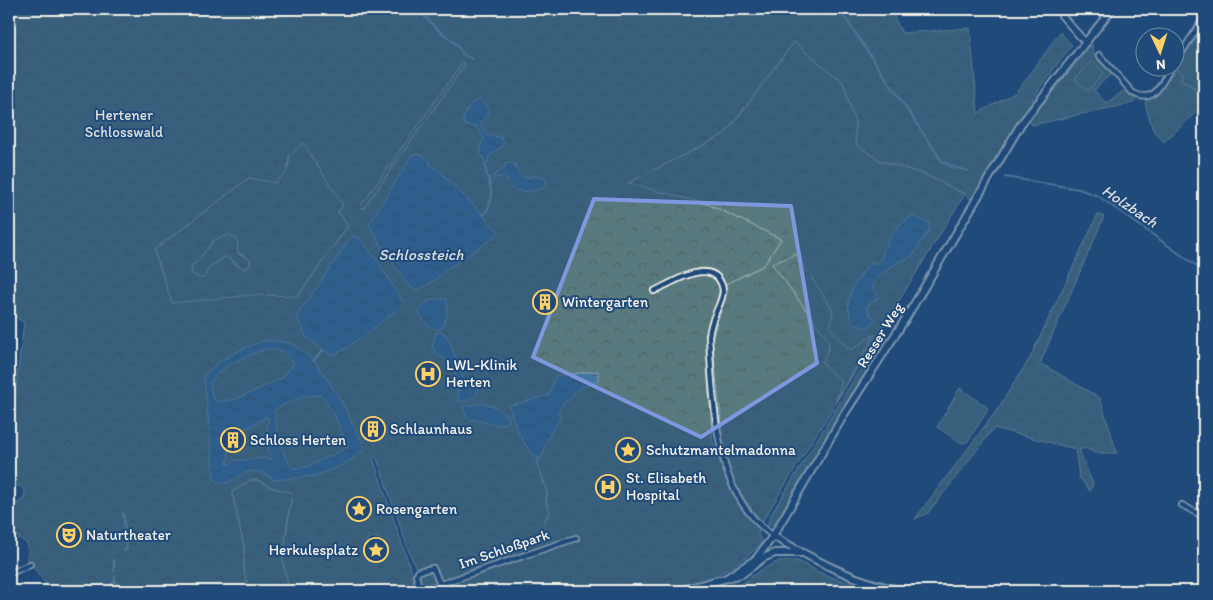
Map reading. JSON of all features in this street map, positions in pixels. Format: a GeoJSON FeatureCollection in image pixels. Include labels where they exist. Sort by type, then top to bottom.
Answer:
{"type":"FeatureCollection","features":[{"type":"Feature","properties":{"kind":"main road","name":"Resser Weg"},"geometry":{"type":"LineString","coordinates":[[728,577],[756,559],[773,536],[846,413],[906,318],[1021,124],[1112,9]]}},
{"type":"Feature","properties":{"kind":"main road"},"geometry":{"type":"LineString","coordinates":[[773,536],[840,572],[888,589],[904,591]]}},
{"type":"Feature","properties":{"kind":"main road","name":"Resser Weg"},"geometry":{"type":"LineString","coordinates":[[678,591],[742,574],[762,558],[775,553],[804,553]]}},
{"type":"Feature","properties":{"kind":"street"},"geometry":{"type":"LineString","coordinates":[[1058,9],[1085,42]]}},
{"type":"Feature","properties":{"kind":"street"},"geometry":{"type":"LineString","coordinates":[[1186,45],[1204,18]]}},
{"type":"Feature","properties":{"kind":"street"},"geometry":{"type":"LineString","coordinates":[[1099,55],[1133,92],[1140,96],[1147,97],[1154,93],[1164,78]]}},
{"type":"Feature","properties":{"kind":"street"},"geometry":{"type":"LineString","coordinates":[[654,291],[689,274],[698,272],[707,271],[720,281],[723,294],[709,336],[718,442],[726,472],[737,494],[761,527],[773,536]]}},
{"type":"Feature","properties":{"kind":"street"},"geometry":{"type":"LineString","coordinates":[[1182,505],[1204,517]]}},
{"type":"Feature","properties":{"kind":"street","name":"Im Schloßpark"},"geometry":{"type":"LineString","coordinates":[[440,584],[433,568],[416,572],[420,591],[576,538]]}},
{"type":"Feature","properties":{"kind":"street"},"geometry":{"type":"LineString","coordinates":[[9,574],[30,564]]}},
{"type":"Feature","properties":{"kind":"highlighted area"},"geometry":{"type":"Polygon","coordinates":[[[594,199],[791,206],[817,363],[701,437],[533,357],[594,199]]]}},
{"type":"Feature","properties":{"kind":"green space","name":"Hertener Schlosswald"},"geometry":{"type":"Polygon","coordinates":[[[9,9],[890,9],[902,33],[970,28],[978,113],[1015,93],[1060,32],[1072,45],[1041,86],[972,200],[965,194],[926,175],[879,160],[856,144],[855,122],[843,82],[794,42],[725,134],[628,183],[710,205],[781,239],[764,265],[726,284],[719,292],[707,337],[713,442],[730,489],[761,529],[758,534],[762,542],[741,561],[718,574],[692,583],[665,588],[609,592],[425,591],[408,549],[376,456],[373,458],[411,570],[416,591],[288,591],[283,558],[292,493],[270,487],[258,480],[251,480],[232,492],[244,548],[244,572],[249,591],[51,591],[27,559],[28,544],[9,532],[9,498],[18,503],[25,494],[24,490],[19,486],[12,487],[9,491],[9,443],[24,322],[9,314],[9,9]],[[463,62],[360,207],[364,208],[465,65],[463,62]],[[303,143],[289,156],[287,171],[276,183],[249,178],[154,250],[172,303],[253,295],[298,296],[348,226],[338,211],[343,205],[303,143]],[[373,537],[368,539],[365,548],[368,553],[374,555],[380,553],[383,546],[381,540],[373,537]]]}},
{"type":"Feature","properties":{"kind":"green space"},"geometry":{"type":"Polygon","coordinates":[[[1204,27],[1204,85],[1199,91],[1180,79],[1186,78],[1186,52],[1204,27]]]}},
{"type":"Feature","properties":{"kind":"green space"},"geometry":{"type":"Polygon","coordinates":[[[794,42],[843,82],[855,122],[856,144],[879,160],[926,175],[965,194],[762,522],[751,509],[734,482],[724,449],[712,338],[727,291],[726,284],[764,265],[628,183],[725,134],[794,42]]]}},
{"type":"Feature","properties":{"kind":"green space"},"geometry":{"type":"Polygon","coordinates":[[[1092,44],[1093,54],[1112,73],[1094,90],[1106,103],[1126,89],[1136,100],[1133,103],[1032,125],[1029,121],[1031,118],[1092,44]]]}},
{"type":"Feature","properties":{"kind":"green space"},"geometry":{"type":"Polygon","coordinates":[[[452,54],[466,64],[364,208],[345,203],[338,211],[348,226],[297,297],[177,318],[154,250],[249,178],[287,171],[290,158],[279,145],[452,54]],[[214,240],[198,261],[191,266],[208,268],[226,256],[238,266],[247,257],[214,240]]]}},
{"type":"Feature","properties":{"kind":"green space"},"geometry":{"type":"Polygon","coordinates":[[[1092,61],[1104,73],[1088,91],[1075,79],[1092,61]]]}},
{"type":"Feature","properties":{"kind":"green space"},"geometry":{"type":"Polygon","coordinates":[[[1169,78],[1181,78],[1204,96],[1204,105],[1164,142],[1153,130],[1145,103],[1159,94],[1169,78]]]}},
{"type":"Feature","properties":{"kind":"green space"},"geometry":{"type":"Polygon","coordinates":[[[1098,214],[1104,217],[1040,363],[1100,398],[1117,453],[1095,453],[1085,448],[1079,450],[1093,484],[1090,491],[1079,477],[1075,449],[994,428],[928,513],[915,519],[997,410],[1030,358],[1098,214]]]}},
{"type":"Feature","properties":{"kind":"green space"},"geometry":{"type":"Polygon","coordinates":[[[229,235],[237,239],[238,253],[251,260],[249,267],[244,269],[226,256],[208,268],[204,278],[192,274],[191,266],[198,261],[214,240],[229,235]]]}},
{"type":"Feature","properties":{"kind":"green space"},"geometry":{"type":"Polygon","coordinates":[[[796,254],[833,310],[830,328],[839,339],[851,350],[875,334],[836,401],[842,381],[822,362],[828,350],[829,341],[772,264],[796,254]]]}},
{"type":"Feature","properties":{"kind":"green space"},"geometry":{"type":"Polygon","coordinates":[[[867,358],[873,361],[777,521],[773,525],[768,526],[769,518],[867,358]]]}},
{"type":"Feature","properties":{"kind":"green space"},"geometry":{"type":"Polygon","coordinates":[[[960,388],[987,407],[988,410],[967,442],[961,443],[937,427],[960,388]]]}},
{"type":"Feature","properties":{"kind":"green space"},"geometry":{"type":"Polygon","coordinates":[[[251,480],[258,480],[270,487],[292,493],[287,524],[284,568],[288,577],[288,591],[249,591],[244,572],[244,548],[232,492],[251,480]]]}},
{"type":"Feature","properties":{"kind":"green space"},"geometry":{"type":"Polygon","coordinates":[[[779,561],[798,561],[823,574],[872,591],[713,591],[741,584],[761,570],[779,561]]]}},
{"type":"Feature","properties":{"kind":"water"},"geometry":{"type":"Polygon","coordinates":[[[480,100],[488,108],[487,116],[480,122],[486,135],[500,137],[503,141],[503,146],[489,156],[485,167],[483,156],[480,153],[481,144],[484,139],[477,126],[467,126],[463,122],[470,105],[480,100]]]}},
{"type":"Feature","properties":{"kind":"water","name":"Schlossteich"},"geometry":{"type":"Polygon","coordinates":[[[413,154],[422,155],[431,162],[430,165],[435,167],[498,232],[489,241],[418,290],[411,288],[404,280],[369,224],[413,154]]]}},
{"type":"Feature","properties":{"kind":"water"},"geometry":{"type":"Polygon","coordinates":[[[505,164],[515,164],[516,169],[523,178],[535,176],[546,179],[545,186],[537,190],[514,190],[504,176],[490,181],[489,179],[504,169],[505,164]]]}},
{"type":"Feature","properties":{"kind":"water"},"geometry":{"type":"Polygon","coordinates":[[[912,216],[928,222],[930,229],[912,256],[897,263],[879,276],[874,283],[873,290],[879,297],[866,307],[870,315],[875,319],[867,328],[854,324],[849,306],[851,291],[870,262],[877,264],[893,233],[912,216]]]}},
{"type":"Feature","properties":{"kind":"water","name":"Schlossteich"},"geometry":{"type":"Polygon","coordinates":[[[352,236],[360,238],[380,265],[404,304],[337,354],[330,354],[306,337],[297,316],[352,236]]]}},
{"type":"Feature","properties":{"kind":"water"},"geometry":{"type":"Polygon","coordinates":[[[446,299],[447,314],[442,328],[434,329],[428,325],[418,312],[428,301],[446,299]]]}},
{"type":"Feature","properties":{"kind":"water"},"geometry":{"type":"Polygon","coordinates":[[[442,332],[450,341],[465,384],[472,387],[476,386],[479,389],[474,396],[462,402],[458,400],[455,374],[451,365],[437,354],[432,347],[436,333],[442,332]]]}},
{"type":"Feature","properties":{"kind":"water"},"geometry":{"type":"Polygon","coordinates":[[[263,341],[285,342],[293,345],[307,355],[317,366],[327,378],[344,406],[364,446],[363,451],[343,465],[314,476],[275,480],[261,472],[252,471],[227,483],[220,483],[214,479],[204,376],[224,359],[263,341]],[[265,349],[234,362],[215,376],[210,383],[212,396],[218,402],[236,399],[283,378],[294,363],[282,351],[265,349]],[[309,395],[287,403],[275,410],[276,424],[282,450],[294,468],[307,467],[348,447],[334,414],[322,396],[309,395]],[[266,416],[258,423],[235,432],[236,436],[227,437],[229,459],[227,464],[231,464],[233,461],[271,459],[267,423],[269,419],[266,416]]]}},
{"type":"Feature","properties":{"kind":"water"},"geometry":{"type":"Polygon","coordinates":[[[598,371],[599,380],[576,390],[570,399],[563,403],[558,412],[561,419],[551,432],[541,459],[531,454],[517,430],[509,406],[549,395],[555,376],[598,371]]]}},
{"type":"Feature","properties":{"kind":"water"},"geometry":{"type":"Polygon","coordinates":[[[481,403],[498,408],[503,414],[507,414],[509,422],[492,424],[469,420],[463,407],[481,403]]]}},
{"type":"Feature","properties":{"kind":"waterway"},"geometry":{"type":"LineString","coordinates":[[417,9],[437,29],[455,43],[463,54],[471,59]]}},
{"type":"Feature","properties":{"kind":"waterway","name":"Holzbach"},"geometry":{"type":"LineString","coordinates":[[839,9],[942,161],[953,167],[968,171]]}},
{"type":"Feature","properties":{"kind":"waterway"},"geometry":{"type":"LineString","coordinates":[[483,215],[488,209],[491,198],[485,167]]}},
{"type":"Feature","properties":{"kind":"waterway","name":"Holzbach"},"geometry":{"type":"LineString","coordinates":[[1005,177],[1079,189],[1098,196],[1204,271]]}},
{"type":"Feature","properties":{"kind":"waterway"},"geometry":{"type":"LineString","coordinates":[[313,361],[323,350]]}},
{"type":"Feature","properties":{"kind":"waterway"},"geometry":{"type":"LineString","coordinates":[[539,458],[537,463],[546,488],[549,514],[544,521]]}},
{"type":"Feature","properties":{"kind":"waterway"},"geometry":{"type":"LineString","coordinates":[[123,513],[127,549],[124,551]]}},
{"type":"Feature","properties":{"kind":"waterway"},"geometry":{"type":"LineString","coordinates":[[114,560],[114,571]]}},
{"type":"Feature","properties":{"kind":"waterway"},"geometry":{"type":"LineString","coordinates":[[115,576],[116,586],[122,591]]}},
{"type":"Feature","properties":{"kind":"waterway"},"geometry":{"type":"LineString","coordinates":[[110,586],[115,581]]}},
{"type":"Feature","properties":{"kind":"place","name":"Wintergarten"},"geometry":{"type":"Point","coordinates":[545,302]}},
{"type":"Feature","properties":{"kind":"place","name":"LWL-Klinik Herten"},"geometry":{"type":"Point","coordinates":[428,374]}},
{"type":"Feature","properties":{"kind":"place","name":"Schlaunhaus"},"geometry":{"type":"Point","coordinates":[373,429]}},
{"type":"Feature","properties":{"kind":"place","name":"Schloss Herten"},"geometry":{"type":"Point","coordinates":[233,440]}},
{"type":"Feature","properties":{"kind":"place","name":"Schutzmantelmadonna"},"geometry":{"type":"Point","coordinates":[628,450]}},
{"type":"Feature","properties":{"kind":"place","name":"St. Elisabeth Hospital"},"geometry":{"type":"Point","coordinates":[608,487]}},
{"type":"Feature","properties":{"kind":"place","name":"Rosengarten"},"geometry":{"type":"Point","coordinates":[359,509]}},
{"type":"Feature","properties":{"kind":"place","name":"Naturtheater"},"geometry":{"type":"Point","coordinates":[69,535]}},
{"type":"Feature","properties":{"kind":"place","name":"Herkulesplatz"},"geometry":{"type":"Point","coordinates":[376,550]}}]}
